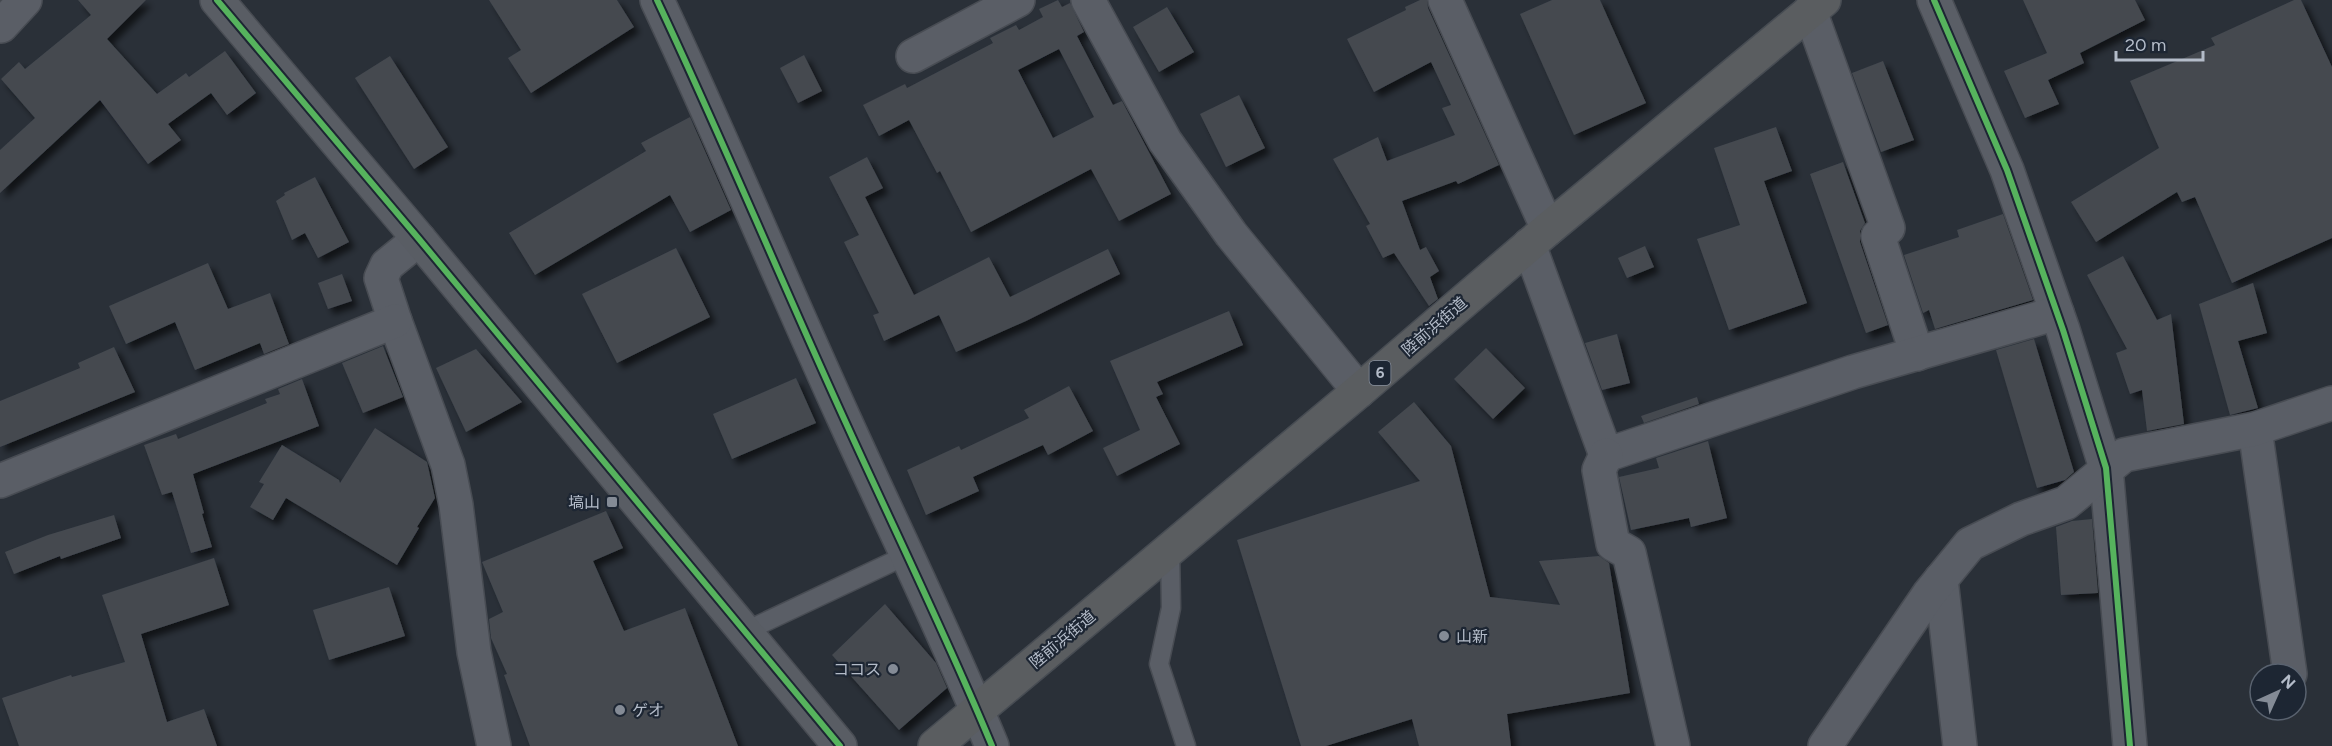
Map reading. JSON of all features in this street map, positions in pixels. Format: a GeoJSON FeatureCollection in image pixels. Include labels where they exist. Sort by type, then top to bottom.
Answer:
{"type":"FeatureCollection","features":[{"type":"Feature","properties":{"kind":"highway","name":"陸前浜街道"},"geometry":{"type":"LineString","coordinates":[[935,746],[1359,392],[1538,237],[1817,5]]}},
{"type":"Feature","properties":{"kind":"street"},"geometry":{"type":"LineString","coordinates":[[1,26],[26,0]]}},
{"type":"Feature","properties":{"kind":"street"},"geometry":{"type":"LineString","coordinates":[[216,0],[419,239],[840,746]]}},
{"type":"Feature","properties":{"kind":"street"},"geometry":{"type":"LineString","coordinates":[[657,0],[701,93],[845,423],[992,746]]}},
{"type":"Feature","properties":{"kind":"street"},"geometry":{"type":"LineString","coordinates":[[913,56],[1018,0]]}},
{"type":"Feature","properties":{"kind":"street"},"geometry":{"type":"LineString","coordinates":[[1088,0],[1165,141],[1232,234],[1359,392]]}},
{"type":"Feature","properties":{"kind":"street"},"geometry":{"type":"LineString","coordinates":[[1445,0],[1538,237],[1606,455],[1599,470],[1613,544],[1629,553],[1673,746]]}},
{"type":"Feature","properties":{"kind":"street"},"geometry":{"type":"LineString","coordinates":[[1934,0],[2007,170],[2057,313],[2106,468],[2130,746]]}},
{"type":"Feature","properties":{"kind":"street"},"geometry":{"type":"LineString","coordinates":[[1817,5],[1888,228],[1878,236],[1917,354]]}},
{"type":"Feature","properties":{"kind":"street"},"geometry":{"type":"LineString","coordinates":[[419,239],[387,265],[381,278],[448,465],[456,505],[474,652],[494,746]]}},
{"type":"Feature","properties":{"kind":"street"},"geometry":{"type":"LineString","coordinates":[[1606,455],[1853,372],[2057,313]]}},
{"type":"Feature","properties":{"kind":"street"},"geometry":{"type":"LineString","coordinates":[[0,481],[395,321]]}},
{"type":"Feature","properties":{"kind":"street"},"geometry":{"type":"LineString","coordinates":[[1825,746],[1941,579],[1970,544],[2021,519],[2066,503],[2124,455],[2255,429],[2332,403]]}},
{"type":"Feature","properties":{"kind":"street"},"geometry":{"type":"LineString","coordinates":[[2255,429],[2288,662]]}},
{"type":"Feature","properties":{"kind":"street"},"geometry":{"type":"LineString","coordinates":[[1941,579],[1960,746]]}},
{"type":"Feature","properties":{"kind":"lane"},"geometry":{"type":"LineString","coordinates":[[1170,549],[1171,608],[1159,664],[1186,746]]}},
{"type":"Feature","properties":{"kind":"lane"},"geometry":{"type":"LineString","coordinates":[[746,631],[907,555]]}},
{"type":"Feature","properties":{"kind":"building"},"geometry":{"type":"Polygon","coordinates":[[[78,0],[146,0],[107,39],[157,94],[186,73],[189,77],[225,51],[256,93],[227,115],[211,93],[168,124],[181,140],[148,164],[100,100],[0,193],[0,150],[35,118],[1,79],[19,62],[25,69],[91,15],[78,0]]]}},
{"type":"Feature","properties":{"kind":"building"},"geometry":{"type":"Polygon","coordinates":[[[489,0],[617,0],[634,27],[531,93],[508,58],[521,50],[489,0]]]}},
{"type":"Feature","properties":{"kind":"building"},"geometry":{"type":"Polygon","coordinates":[[[1058,0],[1062,7],[1070,3],[1084,32],[1077,36],[1113,105],[1122,101],[1171,194],[1119,221],[1091,169],[971,232],[940,171],[937,173],[909,120],[879,136],[863,105],[905,84],[907,88],[993,43],[990,38],[1016,25],[1019,30],[1043,17],[1039,9],[1058,0]],[[1059,49],[1018,70],[1053,138],[1094,117],[1059,49]]]}},
{"type":"Feature","properties":{"kind":"building"},"geometry":{"type":"Polygon","coordinates":[[[1420,0],[1427,0],[1428,8],[1499,165],[1458,184],[1456,181],[1402,201],[1420,250],[1426,247],[1439,271],[1430,277],[1438,299],[1429,306],[1394,253],[1383,258],[1366,226],[1370,224],[1333,159],[1378,137],[1387,161],[1455,135],[1442,108],[1451,105],[1431,62],[1374,92],[1347,39],[1406,10],[1405,7],[1420,0]]]}},
{"type":"Feature","properties":{"kind":"building"},"geometry":{"type":"Polygon","coordinates":[[[1552,0],[1600,0],[1646,103],[1574,135],[1520,14],[1552,0]]]}},
{"type":"Feature","properties":{"kind":"building"},"geometry":{"type":"Polygon","coordinates":[[[2023,0],[2135,0],[2145,20],[2080,53],[2084,63],[2048,80],[2059,104],[2025,118],[2004,71],[2047,53],[2023,0]]]}},
{"type":"Feature","properties":{"kind":"building"},"geometry":{"type":"Polygon","coordinates":[[[2294,0],[2301,0],[2332,67],[2332,238],[2232,283],[2195,197],[2182,202],[2177,192],[2096,242],[2071,202],[2159,148],[2130,81],[2215,45],[2211,38],[2294,0]]]}},
{"type":"Feature","properties":{"kind":"building"},"geometry":{"type":"Polygon","coordinates":[[[1167,7],[1194,52],[1159,72],[1133,27],[1167,7]]]}},
{"type":"Feature","properties":{"kind":"building"},"geometry":{"type":"Polygon","coordinates":[[[804,55],[822,91],[798,103],[780,68],[804,55]]]}},
{"type":"Feature","properties":{"kind":"building"},"geometry":{"type":"Polygon","coordinates":[[[390,56],[448,147],[414,169],[355,78],[390,56]]]}},
{"type":"Feature","properties":{"kind":"building"},"geometry":{"type":"Polygon","coordinates":[[[1883,61],[1914,140],[1881,152],[1852,73],[1883,61]]]}},
{"type":"Feature","properties":{"kind":"building"},"geometry":{"type":"Polygon","coordinates":[[[1239,95],[1265,148],[1226,167],[1200,114],[1239,95]]]}},
{"type":"Feature","properties":{"kind":"building"},"geometry":{"type":"Polygon","coordinates":[[[690,117],[731,210],[690,232],[670,195],[535,275],[509,233],[646,151],[641,143],[690,117]]]}},
{"type":"Feature","properties":{"kind":"building"},"geometry":{"type":"Polygon","coordinates":[[[1776,127],[1792,171],[1764,181],[1807,303],[1729,330],[1697,239],[1740,225],[1714,148],[1776,127]]]}},
{"type":"Feature","properties":{"kind":"building"},"geometry":{"type":"Polygon","coordinates":[[[867,157],[883,188],[865,197],[914,295],[989,257],[1010,297],[1108,249],[1120,274],[1026,321],[956,352],[939,315],[884,341],[873,315],[879,313],[844,242],[859,235],[829,177],[867,157]]]}},
{"type":"Feature","properties":{"kind":"building"},"geometry":{"type":"Polygon","coordinates":[[[1843,162],[1865,223],[1860,231],[1860,242],[1888,325],[1866,333],[1810,174],[1843,162]]]}},
{"type":"Feature","properties":{"kind":"building"},"geometry":{"type":"Polygon","coordinates":[[[315,177],[349,242],[318,258],[305,233],[292,240],[276,201],[285,195],[284,193],[315,177]]]}},
{"type":"Feature","properties":{"kind":"building"},"geometry":{"type":"Polygon","coordinates":[[[2003,214],[2033,300],[1935,329],[1929,310],[1923,313],[1904,255],[1959,237],[1957,230],[2003,214]]]}},
{"type":"Feature","properties":{"kind":"building"},"geometry":{"type":"Polygon","coordinates":[[[1645,246],[1654,267],[1627,278],[1618,258],[1645,246]]]}},
{"type":"Feature","properties":{"kind":"building"},"geometry":{"type":"Polygon","coordinates":[[[676,248],[710,317],[617,363],[582,294],[676,248]]]}},
{"type":"Feature","properties":{"kind":"building"},"geometry":{"type":"Polygon","coordinates":[[[2123,256],[2157,320],[2171,314],[2184,424],[2147,431],[2142,390],[2130,394],[2116,353],[2127,349],[2087,275],[2123,256]]]}},
{"type":"Feature","properties":{"kind":"building"},"geometry":{"type":"Polygon","coordinates":[[[208,263],[228,309],[270,293],[289,344],[264,354],[260,343],[195,370],[175,322],[126,344],[109,306],[208,263]]]}},
{"type":"Feature","properties":{"kind":"building"},"geometry":{"type":"Polygon","coordinates":[[[342,274],[352,301],[328,309],[318,283],[342,274]]]}},
{"type":"Feature","properties":{"kind":"building"},"geometry":{"type":"Polygon","coordinates":[[[2253,283],[2267,333],[2238,341],[2258,408],[2230,415],[2199,304],[2253,283]]]}},
{"type":"Feature","properties":{"kind":"building"},"geometry":{"type":"Polygon","coordinates":[[[1229,311],[1243,345],[1157,382],[1163,394],[1156,397],[1180,444],[1117,476],[1103,448],[1140,430],[1110,361],[1229,311]]]}},
{"type":"Feature","properties":{"kind":"building"},"geometry":{"type":"Polygon","coordinates":[[[1617,334],[1630,383],[1602,390],[1585,343],[1617,334]]]}},
{"type":"Feature","properties":{"kind":"building"},"geometry":{"type":"Polygon","coordinates":[[[2034,339],[2074,472],[2065,480],[2037,488],[1996,350],[2034,339]]]}},
{"type":"Feature","properties":{"kind":"building"},"geometry":{"type":"Polygon","coordinates":[[[383,346],[403,397],[363,413],[342,363],[383,346]]]}},
{"type":"Feature","properties":{"kind":"building"},"geometry":{"type":"Polygon","coordinates":[[[114,347],[135,392],[0,447],[0,401],[80,368],[78,363],[114,347]]]}},
{"type":"Feature","properties":{"kind":"building"},"geometry":{"type":"Polygon","coordinates":[[[1486,348],[1525,388],[1493,419],[1454,379],[1486,348]]]}},
{"type":"Feature","properties":{"kind":"building"},"geometry":{"type":"Polygon","coordinates":[[[476,349],[522,402],[466,432],[436,368],[476,349]]]}},
{"type":"Feature","properties":{"kind":"building"},"geometry":{"type":"Polygon","coordinates":[[[796,378],[816,423],[732,459],[713,414],[796,378]]]}},
{"type":"Feature","properties":{"kind":"building"},"geometry":{"type":"Polygon","coordinates":[[[302,379],[319,426],[193,474],[212,547],[191,553],[172,492],[162,495],[144,445],[176,434],[178,439],[267,403],[265,399],[280,394],[278,389],[302,379]]]}},
{"type":"Feature","properties":{"kind":"building"},"geometry":{"type":"Polygon","coordinates":[[[1069,386],[1093,431],[1048,455],[1043,445],[973,477],[979,491],[926,515],[907,470],[959,446],[961,450],[1029,418],[1024,410],[1069,386]]]}},
{"type":"Feature","properties":{"kind":"building"},"geometry":{"type":"Polygon","coordinates":[[[1697,397],[1699,404],[1644,423],[1641,416],[1697,397]]]}},
{"type":"Feature","properties":{"kind":"building","name":"山新"},"geometry":{"type":"Polygon","coordinates":[[[1414,402],[1451,446],[1490,597],[1560,605],[1539,561],[1599,556],[1609,563],[1630,693],[1507,714],[1511,746],[1419,746],[1412,719],[1326,746],[1301,746],[1237,540],[1420,481],[1378,432],[1414,402]]]}},
{"type":"Feature","properties":{"kind":"building"},"geometry":{"type":"Polygon","coordinates":[[[375,428],[427,462],[435,498],[397,565],[286,498],[273,520],[250,507],[264,484],[259,482],[282,445],[339,480],[340,483],[375,428]]]}},
{"type":"Feature","properties":{"kind":"building"},"geometry":{"type":"Polygon","coordinates":[[[1708,441],[1727,518],[1691,527],[1689,518],[1631,530],[1619,477],[1659,468],[1656,458],[1708,441]]]}},
{"type":"Feature","properties":{"kind":"building","name":"ゲオ"},"geometry":{"type":"Polygon","coordinates":[[[606,511],[623,548],[593,561],[624,631],[685,608],[738,746],[530,746],[504,675],[507,674],[491,638],[489,619],[503,612],[482,562],[606,511]]]}},
{"type":"Feature","properties":{"kind":"building"},"geometry":{"type":"Polygon","coordinates":[[[114,515],[121,538],[61,559],[60,556],[14,574],[5,552],[48,535],[114,515]]]}},
{"type":"Feature","properties":{"kind":"building"},"geometry":{"type":"Polygon","coordinates":[[[2092,519],[2098,593],[2061,595],[2056,527],[2072,521],[2092,519]]]}},
{"type":"Feature","properties":{"kind":"building"},"geometry":{"type":"Polygon","coordinates":[[[214,558],[229,605],[141,634],[167,722],[204,709],[217,746],[19,746],[2,698],[71,675],[72,677],[125,662],[102,595],[214,558]]]}},
{"type":"Feature","properties":{"kind":"building"},"geometry":{"type":"Polygon","coordinates":[[[389,587],[405,636],[329,660],[313,610],[389,587]]]}},
{"type":"Feature","properties":{"kind":"building","name":"ココス"},"geometry":{"type":"Polygon","coordinates":[[[885,604],[936,663],[947,688],[899,730],[832,655],[885,604]]]}},
{"type":"Feature","properties":{"kind":"cycle path"},"geometry":{"type":"LineString","coordinates":[[217,0],[419,239],[840,746]]}},
{"type":"Feature","properties":{"kind":"cycle path"},"geometry":{"type":"LineString","coordinates":[[657,0],[992,746]]}},
{"type":"Feature","properties":{"kind":"cycle path"},"geometry":{"type":"LineString","coordinates":[[1934,0],[2007,170],[2063,330],[2106,468],[2130,746]]}},
{"type":"Feature","properties":{"kind":"place","name":"塙山"},"geometry":{"type":"Point","coordinates":[612,502]}},
{"type":"Feature","properties":{"kind":"place","name":"山新"},"geometry":{"type":"Point","coordinates":[1444,636]}},
{"type":"Feature","properties":{"kind":"place","name":"ココス"},"geometry":{"type":"Point","coordinates":[893,669]}},
{"type":"Feature","properties":{"kind":"place","name":"ゲオ"},"geometry":{"type":"Point","coordinates":[620,710]}}]}
